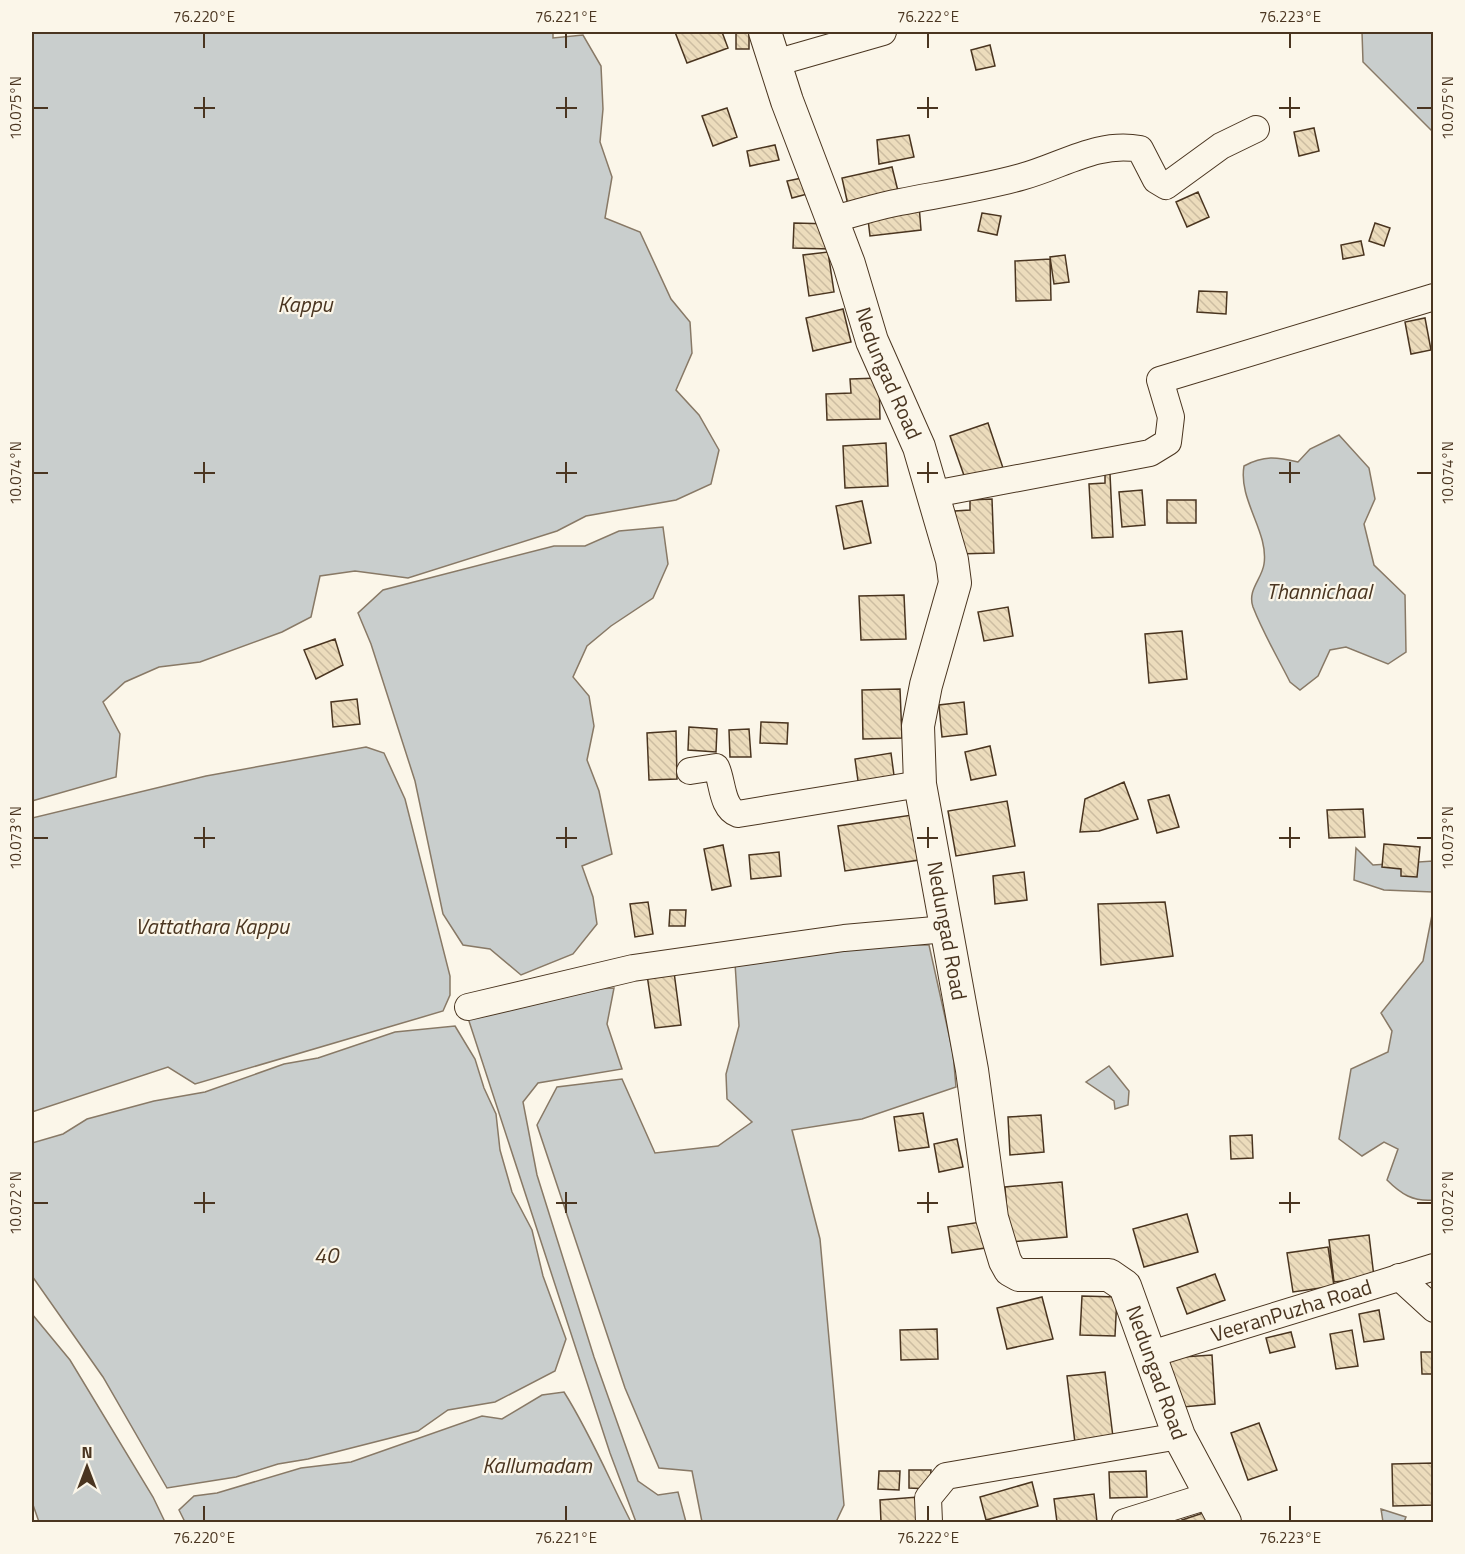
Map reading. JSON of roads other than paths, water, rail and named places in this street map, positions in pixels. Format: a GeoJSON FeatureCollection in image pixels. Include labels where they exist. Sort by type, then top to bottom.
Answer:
{"type":"FeatureCollection","features":[{"type":"Feature","properties":{"kind":"main road","name":"Nedungad Road"},"geometry":{"type":"LineString","coordinates":[[765,32],[787,101],[833,219],[873,340],[919,447],[947,534],[955,583],[926,686],[918,726],[920,784],[972,1070],[992,1218],[1005,1261],[1010,1270],[1019,1275],[1109,1275],[1125,1286],[1134,1304],[1148,1355],[1179,1436],[1225,1522]]}},
{"type":"Feature","properties":{"kind":"street"},"geometry":{"type":"LineString","coordinates":[[775,63],[883,32]]}},
{"type":"Feature","properties":{"kind":"street"},"geometry":{"type":"LineString","coordinates":[[833,219],[899,202],[941,196],[1023,177],[1096,150],[1125,146],[1140,149],[1156,180],[1166,186],[1221,146],[1256,129]]}},
{"type":"Feature","properties":{"kind":"street"},"geometry":{"type":"LineString","coordinates":[[934,494],[1150,453],[1168,442],[1171,417],[1160,380],[1216,365],[1434,297]]}},
{"type":"Feature","properties":{"kind":"street"},"geometry":{"type":"LineString","coordinates":[[690,771],[716,767],[728,805],[738,814],[920,784]]}},
{"type":"Feature","properties":{"kind":"street"},"geometry":{"type":"LineString","coordinates":[[468,1007],[633,968],[844,938],[946,929]]}},
{"type":"Feature","properties":{"kind":"street","name":"VeeranPuzha Road"},"geometry":{"type":"LineString","coordinates":[[1148,1355],[1434,1267]]}},
{"type":"Feature","properties":{"kind":"street"},"geometry":{"type":"LineString","coordinates":[[1399,1277],[1434,1309]]}},
{"type":"Feature","properties":{"kind":"street"},"geometry":{"type":"LineString","coordinates":[[929,1522],[928,1498],[946,1476],[1179,1436]]}},
{"type":"Feature","properties":{"kind":"street"},"geometry":{"type":"LineString","coordinates":[[1125,1522],[1211,1496]]}},
{"type":"Feature","properties":{"kind":"water","name":"Kappu"},"geometry":{"type":"Polygon","coordinates":[[[32,32],[553,32],[553,38],[583,35],[601,66],[603,109],[600,142],[612,177],[605,218],[640,232],[671,299],[690,322],[692,353],[676,390],[699,415],[719,450],[711,484],[676,500],[586,516],[557,531],[408,578],[355,571],[320,576],[311,617],[282,632],[200,662],[159,667],[125,682],[103,702],[120,734],[116,777],[32,801],[32,32]]]}},
{"type":"Feature","properties":{"kind":"water"},"geometry":{"type":"Polygon","coordinates":[[[1362,32],[1433,32],[1433,132],[1363,62],[1362,32]]]}},
{"type":"Feature","properties":{"kind":"water","name":"Thannichaal"},"geometry":{"type":"Polygon","coordinates":[[[1339,435],[1369,468],[1375,499],[1364,524],[1374,565],[1405,595],[1406,652],[1388,664],[1346,647],[1330,650],[1318,676],[1300,690],[1290,682],[1253,607],[1253,590],[1263,569],[1264,552],[1245,491],[1244,466],[1271,458],[1298,462],[1310,449],[1339,435]]]}},
{"type":"Feature","properties":{"kind":"water"},"geometry":{"type":"Polygon","coordinates":[[[663,527],[668,564],[653,598],[611,626],[587,646],[573,677],[589,696],[594,726],[587,760],[599,791],[612,854],[582,866],[593,897],[597,924],[573,954],[521,975],[490,949],[463,945],[443,914],[415,781],[371,644],[358,613],[383,590],[554,546],[585,546],[619,531],[663,527]]]}},
{"type":"Feature","properties":{"kind":"water","name":"Vattathara Kappu"},"geometry":{"type":"Polygon","coordinates":[[[366,747],[384,753],[405,799],[450,976],[450,995],[443,1011],[195,1084],[168,1067],[32,1112],[32,818],[206,776],[366,747]]]}},
{"type":"Feature","properties":{"kind":"water"},"geometry":{"type":"Polygon","coordinates":[[[1356,848],[1373,865],[1433,861],[1433,892],[1384,890],[1354,880],[1356,848]]]}},
{"type":"Feature","properties":{"kind":"water"},"geometry":{"type":"Polygon","coordinates":[[[1433,910],[1434,1200],[1420,1200],[1408,1196],[1387,1180],[1398,1149],[1384,1142],[1362,1156],[1339,1139],[1351,1069],[1388,1052],[1392,1031],[1381,1013],[1423,961],[1433,910]]]}},
{"type":"Feature","properties":{"kind":"water"},"geometry":{"type":"Polygon","coordinates":[[[877,945],[929,945],[953,1053],[956,1087],[862,1119],[792,1130],[820,1239],[844,1505],[836,1522],[702,1522],[692,1471],[659,1468],[625,1388],[537,1125],[557,1087],[622,1079],[655,1153],[718,1146],[752,1122],[727,1099],[726,1074],[739,1026],[735,963],[877,945]]]}},
{"type":"Feature","properties":{"kind":"water"},"geometry":{"type":"Polygon","coordinates":[[[614,988],[607,1024],[622,1069],[538,1083],[523,1102],[537,1175],[594,1357],[638,1481],[658,1495],[678,1492],[686,1522],[636,1522],[610,1453],[468,1018],[576,990],[614,988]]]}},
{"type":"Feature","properties":{"kind":"water","name":"40"},"geometry":{"type":"Polygon","coordinates":[[[455,1026],[475,1059],[484,1088],[496,1114],[500,1150],[512,1192],[532,1230],[543,1276],[566,1339],[555,1371],[495,1402],[448,1410],[418,1431],[308,1459],[278,1464],[236,1477],[167,1488],[103,1377],[32,1276],[32,1143],[63,1134],[87,1119],[154,1101],[205,1092],[284,1064],[318,1058],[395,1032],[455,1026]]]}},
{"type":"Feature","properties":{"kind":"water"},"geometry":{"type":"Polygon","coordinates":[[[1109,1066],[1129,1091],[1128,1105],[1115,1109],[1114,1101],[1086,1082],[1109,1066]]]}},
{"type":"Feature","properties":{"kind":"water"},"geometry":{"type":"Polygon","coordinates":[[[32,1314],[70,1360],[153,1497],[165,1522],[39,1522],[32,1502],[32,1314]]]}},
{"type":"Feature","properties":{"kind":"water","name":"Kallumadam"},"geometry":{"type":"Polygon","coordinates":[[[564,1392],[591,1440],[631,1522],[185,1522],[179,1510],[194,1496],[217,1493],[301,1468],[351,1462],[482,1416],[502,1419],[542,1395],[564,1392]]]}},
{"type":"Feature","properties":{"kind":"water"},"geometry":{"type":"Polygon","coordinates":[[[1381,1509],[1406,1517],[1404,1522],[1383,1522],[1381,1509]]]}}]}
